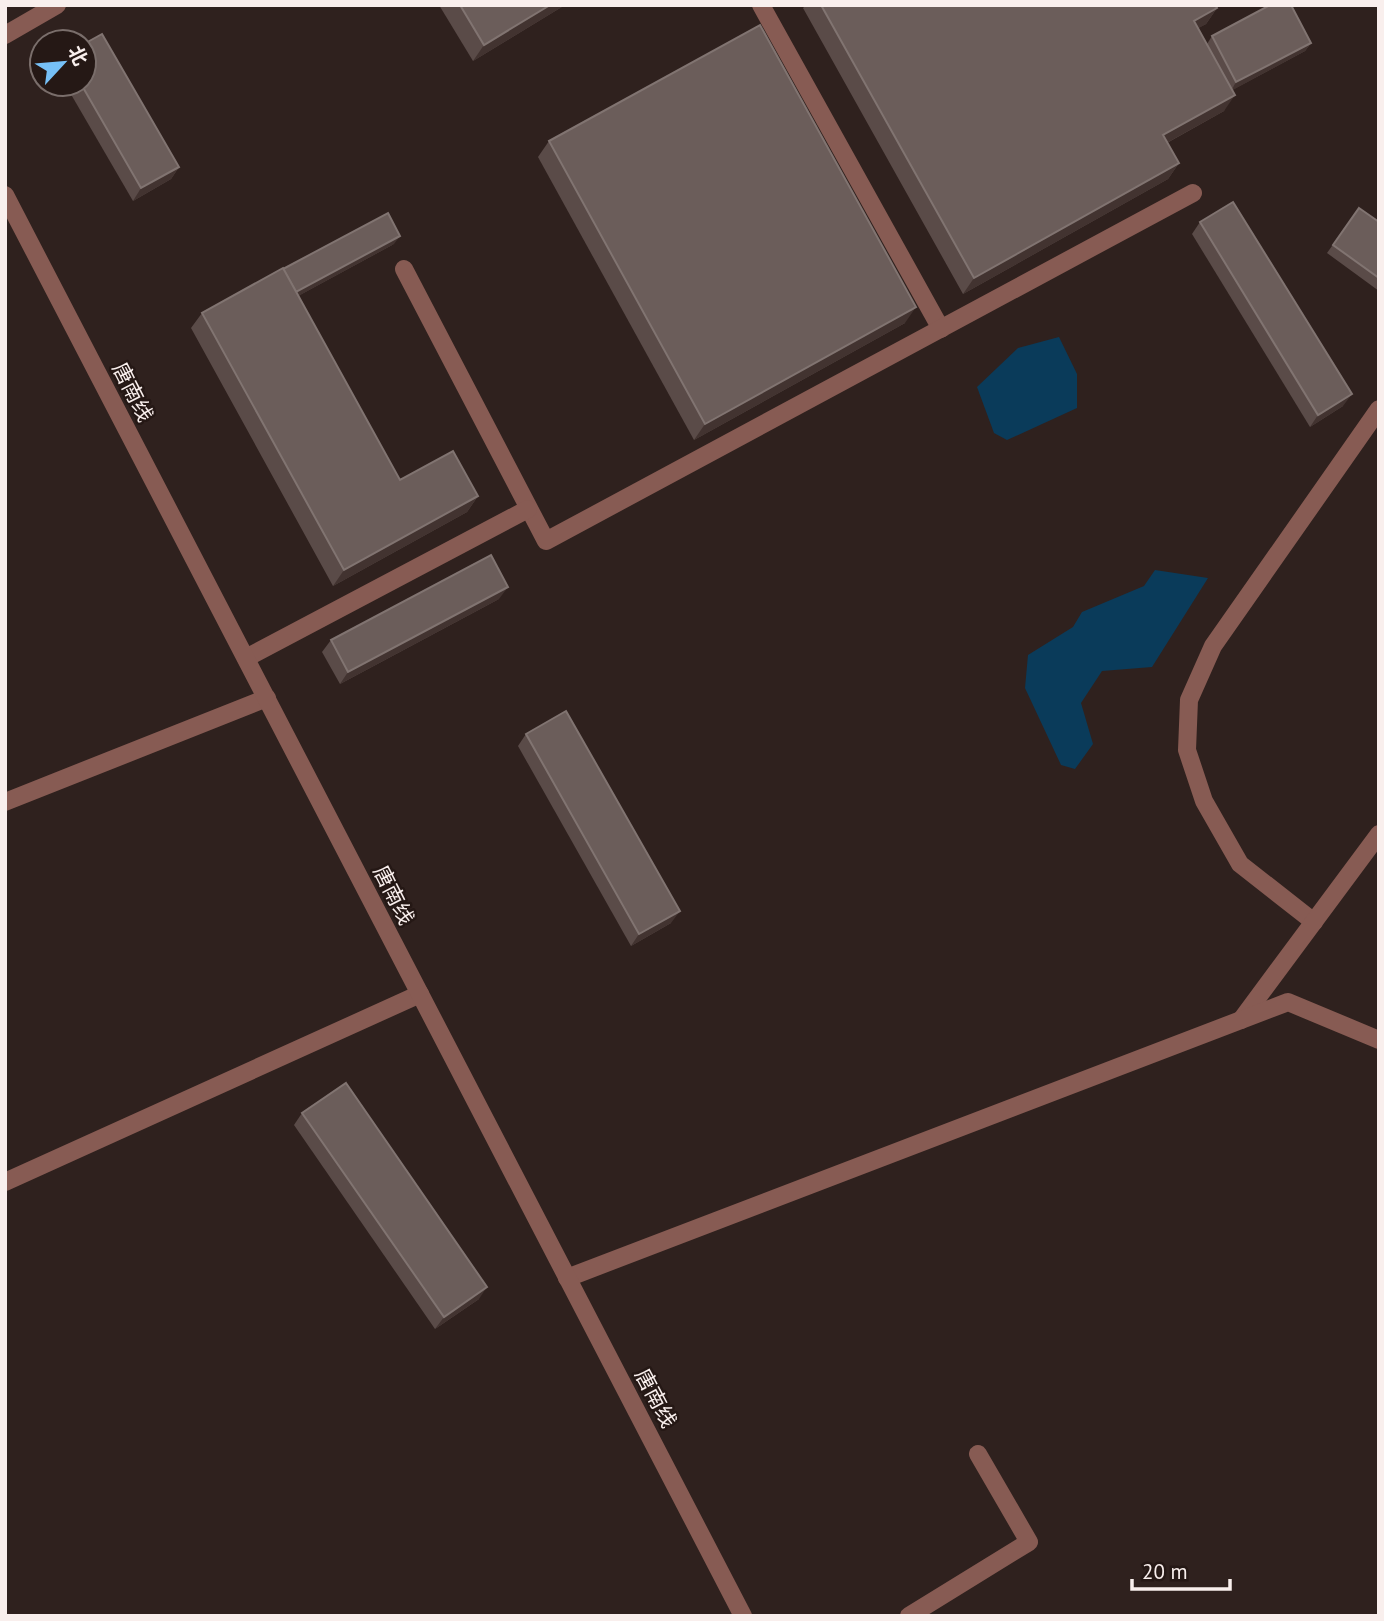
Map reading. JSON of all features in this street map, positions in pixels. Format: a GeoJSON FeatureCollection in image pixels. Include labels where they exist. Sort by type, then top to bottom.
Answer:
{"type":"FeatureCollection","features":[{"type":"Feature","properties":{"kind":"street"},"geometry":{"type":"LineString","coordinates":[[5,35],[57,5]]}},
{"type":"Feature","properties":{"kind":"street"},"geometry":{"type":"LineString","coordinates":[[761,5],[941,329]]}},
{"type":"Feature","properties":{"kind":"street"},"geometry":{"type":"LineString","coordinates":[[404,269],[546,541],[1192,193]]}},
{"type":"Feature","properties":{"kind":"street","name":"唐南线"},"geometry":{"type":"LineString","coordinates":[[5,195],[743,1616]]}},
{"type":"Feature","properties":{"kind":"street"},"geometry":{"type":"LineString","coordinates":[[1314,922],[1240,864],[1204,801],[1187,750],[1189,700],[1213,646],[1379,409]]}},
{"type":"Feature","properties":{"kind":"street"},"geometry":{"type":"LineString","coordinates":[[246,658],[528,509]]}},
{"type":"Feature","properties":{"kind":"street"},"geometry":{"type":"LineString","coordinates":[[5,802],[267,698]]}},
{"type":"Feature","properties":{"kind":"street"},"geometry":{"type":"LineString","coordinates":[[1241,1020],[1379,834]]}},
{"type":"Feature","properties":{"kind":"street"},"geometry":{"type":"LineString","coordinates":[[5,1182],[420,994]]}},
{"type":"Feature","properties":{"kind":"street"},"geometry":{"type":"LineString","coordinates":[[567,1278],[1288,1002],[1379,1040]]}},
{"type":"Feature","properties":{"kind":"street"},"geometry":{"type":"LineString","coordinates":[[909,1616],[1029,1542],[978,1454]]}},
{"type":"Feature","properties":{"kind":"water"},"geometry":{"type":"Polygon","coordinates":[[[1059,337],[1077,374],[1077,408],[1007,440],[994,433],[977,387],[1018,348],[1059,337]]]}},
{"type":"Feature","properties":{"kind":"water"},"geometry":{"type":"Polygon","coordinates":[[[1155,570],[1208,578],[1152,667],[1102,671],[1081,703],[1093,744],[1075,769],[1061,765],[1025,688],[1028,655],[1073,627],[1082,612],[1144,586],[1155,570]]]}},
{"type":"Feature","properties":{"kind":"building"},"geometry":{"type":"Polygon","coordinates":[[[460,5],[550,5],[484,45],[460,5]]]}},
{"type":"Feature","properties":{"kind":"building"},"geometry":{"type":"Polygon","coordinates":[[[821,5],[1215,5],[1217,8],[1194,21],[1235,95],[1163,135],[1179,163],[974,278],[821,5]]]}},
{"type":"Feature","properties":{"kind":"building"},"geometry":{"type":"Polygon","coordinates":[[[1270,5],[1291,5],[1311,43],[1236,82],[1212,36],[1270,5]]]}},
{"type":"Feature","properties":{"kind":"building"},"geometry":{"type":"Polygon","coordinates":[[[760,25],[916,307],[705,424],[549,141],[760,25]]]}},
{"type":"Feature","properties":{"kind":"building"},"geometry":{"type":"Polygon","coordinates":[[[102,34],[179,167],[141,188],[89,98],[98,98],[98,36],[102,34]]]}},
{"type":"Feature","properties":{"kind":"building"},"geometry":{"type":"Polygon","coordinates":[[[1233,202],[1352,394],[1318,415],[1200,222],[1233,202]]]}},
{"type":"Feature","properties":{"kind":"building"},"geometry":{"type":"Polygon","coordinates":[[[1359,208],[1379,222],[1379,278],[1333,245],[1359,208]]]}},
{"type":"Feature","properties":{"kind":"building"},"geometry":{"type":"Polygon","coordinates":[[[388,213],[400,236],[296,292],[283,269],[388,213]]]}},
{"type":"Feature","properties":{"kind":"building"},"geometry":{"type":"Polygon","coordinates":[[[283,268],[400,480],[453,451],[478,496],[344,570],[202,313],[283,268]]]}},
{"type":"Feature","properties":{"kind":"building"},"geometry":{"type":"Polygon","coordinates":[[[491,555],[508,587],[348,672],[331,640],[491,555]]]}},
{"type":"Feature","properties":{"kind":"building"},"geometry":{"type":"Polygon","coordinates":[[[566,711],[680,911],[639,934],[526,734],[566,711]]]}},
{"type":"Feature","properties":{"kind":"building"},"geometry":{"type":"Polygon","coordinates":[[[346,1083],[487,1287],[444,1317],[302,1113],[346,1083]]]}}]}
